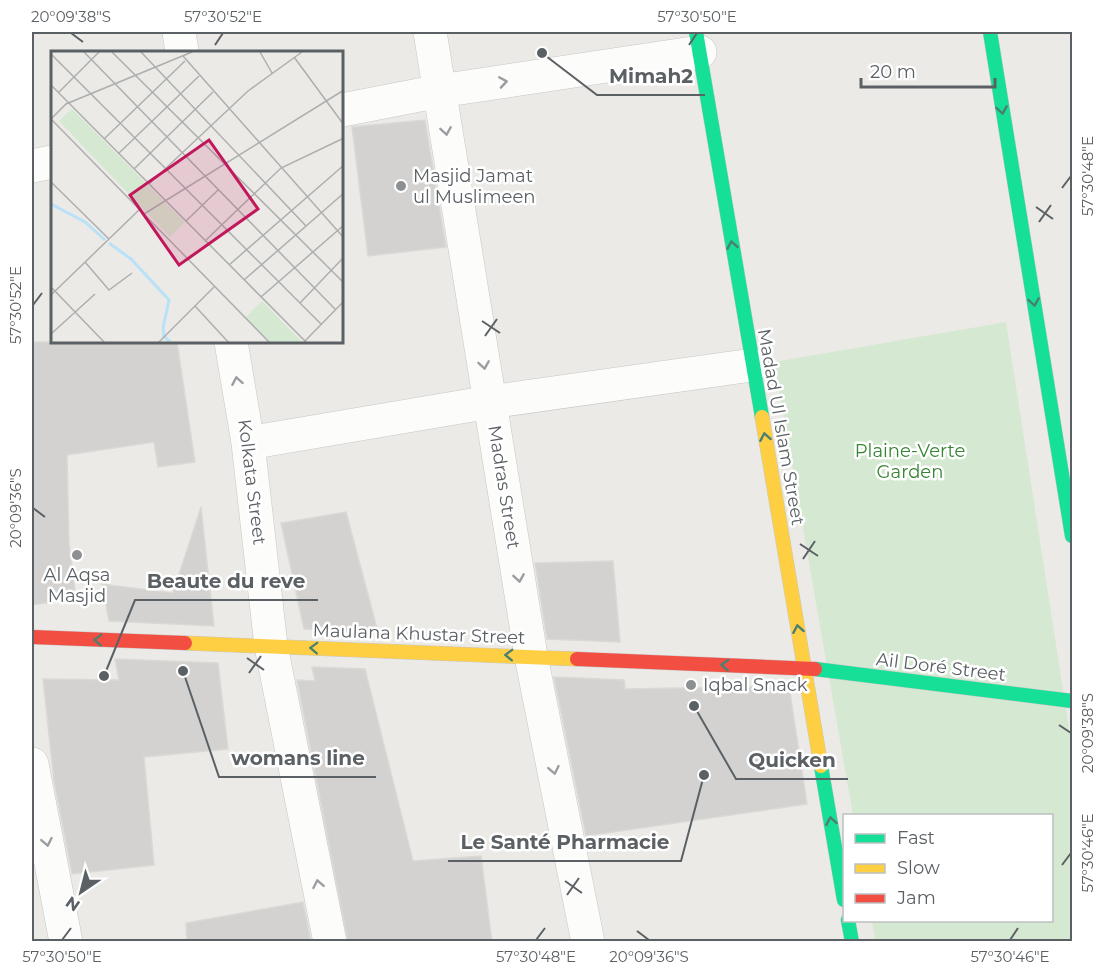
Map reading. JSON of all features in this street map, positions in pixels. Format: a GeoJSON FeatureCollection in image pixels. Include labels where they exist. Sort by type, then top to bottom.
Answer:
{"type":"FeatureCollection","features":[{"type":"Feature","properties":{"kind":"main road"},"geometry":{"type":"LineString","coordinates":[[990,32],[1072,536]]}},
{"type":"Feature","properties":{"kind":"main road","name":"Madad Ul Islam Street"},"geometry":{"type":"LineString","coordinates":[[698,42],[843,894]]}},
{"type":"Feature","properties":{"kind":"main road","name":"Maulana Khustar Street"},"geometry":{"type":"LineString","coordinates":[[32,637],[804,668]]}},
{"type":"Feature","properties":{"kind":"main road","name":"Ail Doré Street"},"geometry":{"type":"LineString","coordinates":[[804,668],[1072,701]]}},
{"type":"Feature","properties":{"kind":"main road"},"geometry":{"type":"LineString","coordinates":[[848,922],[852,942]]}},
{"type":"Feature","properties":{"kind":"street"},"geometry":{"type":"LineString","coordinates":[[179,32],[182,51]]}},
{"type":"Feature","properties":{"kind":"street","name":"Madras Street"},"geometry":{"type":"LineString","coordinates":[[430,32],[531,656],[588,942]]}},
{"type":"Feature","properties":{"kind":"street"},"geometry":{"type":"LineString","coordinates":[[344,110],[698,42]]}},
{"type":"Feature","properties":{"kind":"street"},"geometry":{"type":"LineString","coordinates":[[32,166],[51,162]]}},
{"type":"Feature","properties":{"kind":"street","name":"Kolkata Street"},"geometry":{"type":"LineString","coordinates":[[231,344],[248,443],[271,646],[330,942]]}},
{"type":"Feature","properties":{"kind":"street"},"geometry":{"type":"LineString","coordinates":[[248,443],[490,402],[752,364]]}},
{"type":"Feature","properties":{"kind":"street"},"geometry":{"type":"LineString","coordinates":[[32,764],[66,942]]}},
{"type":"Feature","properties":{"kind":"green space","name":"Plaine-Verte Garden"},"geometry":{"type":"Polygon","coordinates":[[[1006,322],[1072,748],[1072,941],[875,941],[872,922],[1053,922],[1053,814],[853,814],[774,362],[1006,322]]]}},
{"type":"Feature","properties":{"kind":"building","name":"Masjid Jamat ul Muslimeen"},"geometry":{"type":"Polygon","coordinates":[[[425,120],[446,247],[368,256],[352,127],[425,120]]]}},
{"type":"Feature","properties":{"kind":"building"},"geometry":{"type":"Polygon","coordinates":[[[32,342],[177,344],[195,462],[158,467],[154,442],[67,455],[69,544],[76,599],[32,605],[32,342]]]}},
{"type":"Feature","properties":{"kind":"building"},"geometry":{"type":"Polygon","coordinates":[[[201,507],[214,626],[109,621],[102,584],[173,593],[201,507]]]}},
{"type":"Feature","properties":{"kind":"building"},"geometry":{"type":"Polygon","coordinates":[[[346,512],[378,632],[304,629],[281,523],[346,512]]]}},
{"type":"Feature","properties":{"kind":"building"},"geometry":{"type":"Polygon","coordinates":[[[613,561],[620,642],[547,639],[535,563],[613,561]]]}},
{"type":"Feature","properties":{"kind":"building"},"geometry":{"type":"Polygon","coordinates":[[[115,659],[218,663],[228,749],[144,757],[154,865],[72,874],[54,781],[43,679],[119,680],[115,659]]]}},
{"type":"Feature","properties":{"kind":"building"},"geometry":{"type":"Polygon","coordinates":[[[312,667],[365,669],[413,861],[481,856],[492,942],[348,942],[297,680],[315,681],[312,667]]]}},
{"type":"Feature","properties":{"kind":"building"},"geometry":{"type":"Polygon","coordinates":[[[554,677],[624,680],[625,689],[789,686],[807,804],[586,836],[554,677]]]}},
{"type":"Feature","properties":{"kind":"building"},"geometry":{"type":"Polygon","coordinates":[[[303,902],[311,942],[187,942],[186,923],[303,902]]]}},
{"type":"Feature","properties":{"kind":"traffic: fast"},"geometry":{"type":"LineString","coordinates":[[696,32],[762,417]]}},
{"type":"Feature","properties":{"kind":"traffic: fast"},"geometry":{"type":"LineString","coordinates":[[990,32],[1072,536]]}},
{"type":"Feature","properties":{"kind":"traffic: fast"},"geometry":{"type":"LineString","coordinates":[[815,669],[1072,701]]}},
{"type":"Feature","properties":{"kind":"traffic: fast"},"geometry":{"type":"LineString","coordinates":[[821,766],[843,894]]}},
{"type":"Feature","properties":{"kind":"traffic: fast"},"geometry":{"type":"LineString","coordinates":[[848,922],[852,942]]}},
{"type":"Feature","properties":{"kind":"traffic: slow"},"geometry":{"type":"LineString","coordinates":[[762,417],[821,766]]}},
{"type":"Feature","properties":{"kind":"traffic: slow"},"geometry":{"type":"LineString","coordinates":[[185,643],[577,659]]}},
{"type":"Feature","properties":{"kind":"traffic: jam"},"geometry":{"type":"LineString","coordinates":[[32,637],[185,643]]}},
{"type":"Feature","properties":{"kind":"traffic: jam"},"geometry":{"type":"LineString","coordinates":[[577,659],[815,669]]}},
{"type":"Feature","properties":{"kind":"place","name":"Mimah2"},"geometry":{"type":"Point","coordinates":[542,53]}},
{"type":"Feature","properties":{"kind":"place","name":"Masjid Jamat ul Muslimeen"},"geometry":{"type":"Point","coordinates":[401,186]}},
{"type":"Feature","properties":{"kind":"place","name":"Al Aqsa Masjid"},"geometry":{"type":"Point","coordinates":[77,555]}},
{"type":"Feature","properties":{"kind":"place","name":"womans line"},"geometry":{"type":"Point","coordinates":[183,671]}},
{"type":"Feature","properties":{"kind":"place","name":"Beaute du reve"},"geometry":{"type":"Point","coordinates":[104,676]}},
{"type":"Feature","properties":{"kind":"place","name":"Iqbal Snack"},"geometry":{"type":"Point","coordinates":[691,685]}},
{"type":"Feature","properties":{"kind":"place","name":"Quicken"},"geometry":{"type":"Point","coordinates":[694,706]}},
{"type":"Feature","properties":{"kind":"place","name":"Le Santé Pharmacie"},"geometry":{"type":"Point","coordinates":[704,775]}}]}
